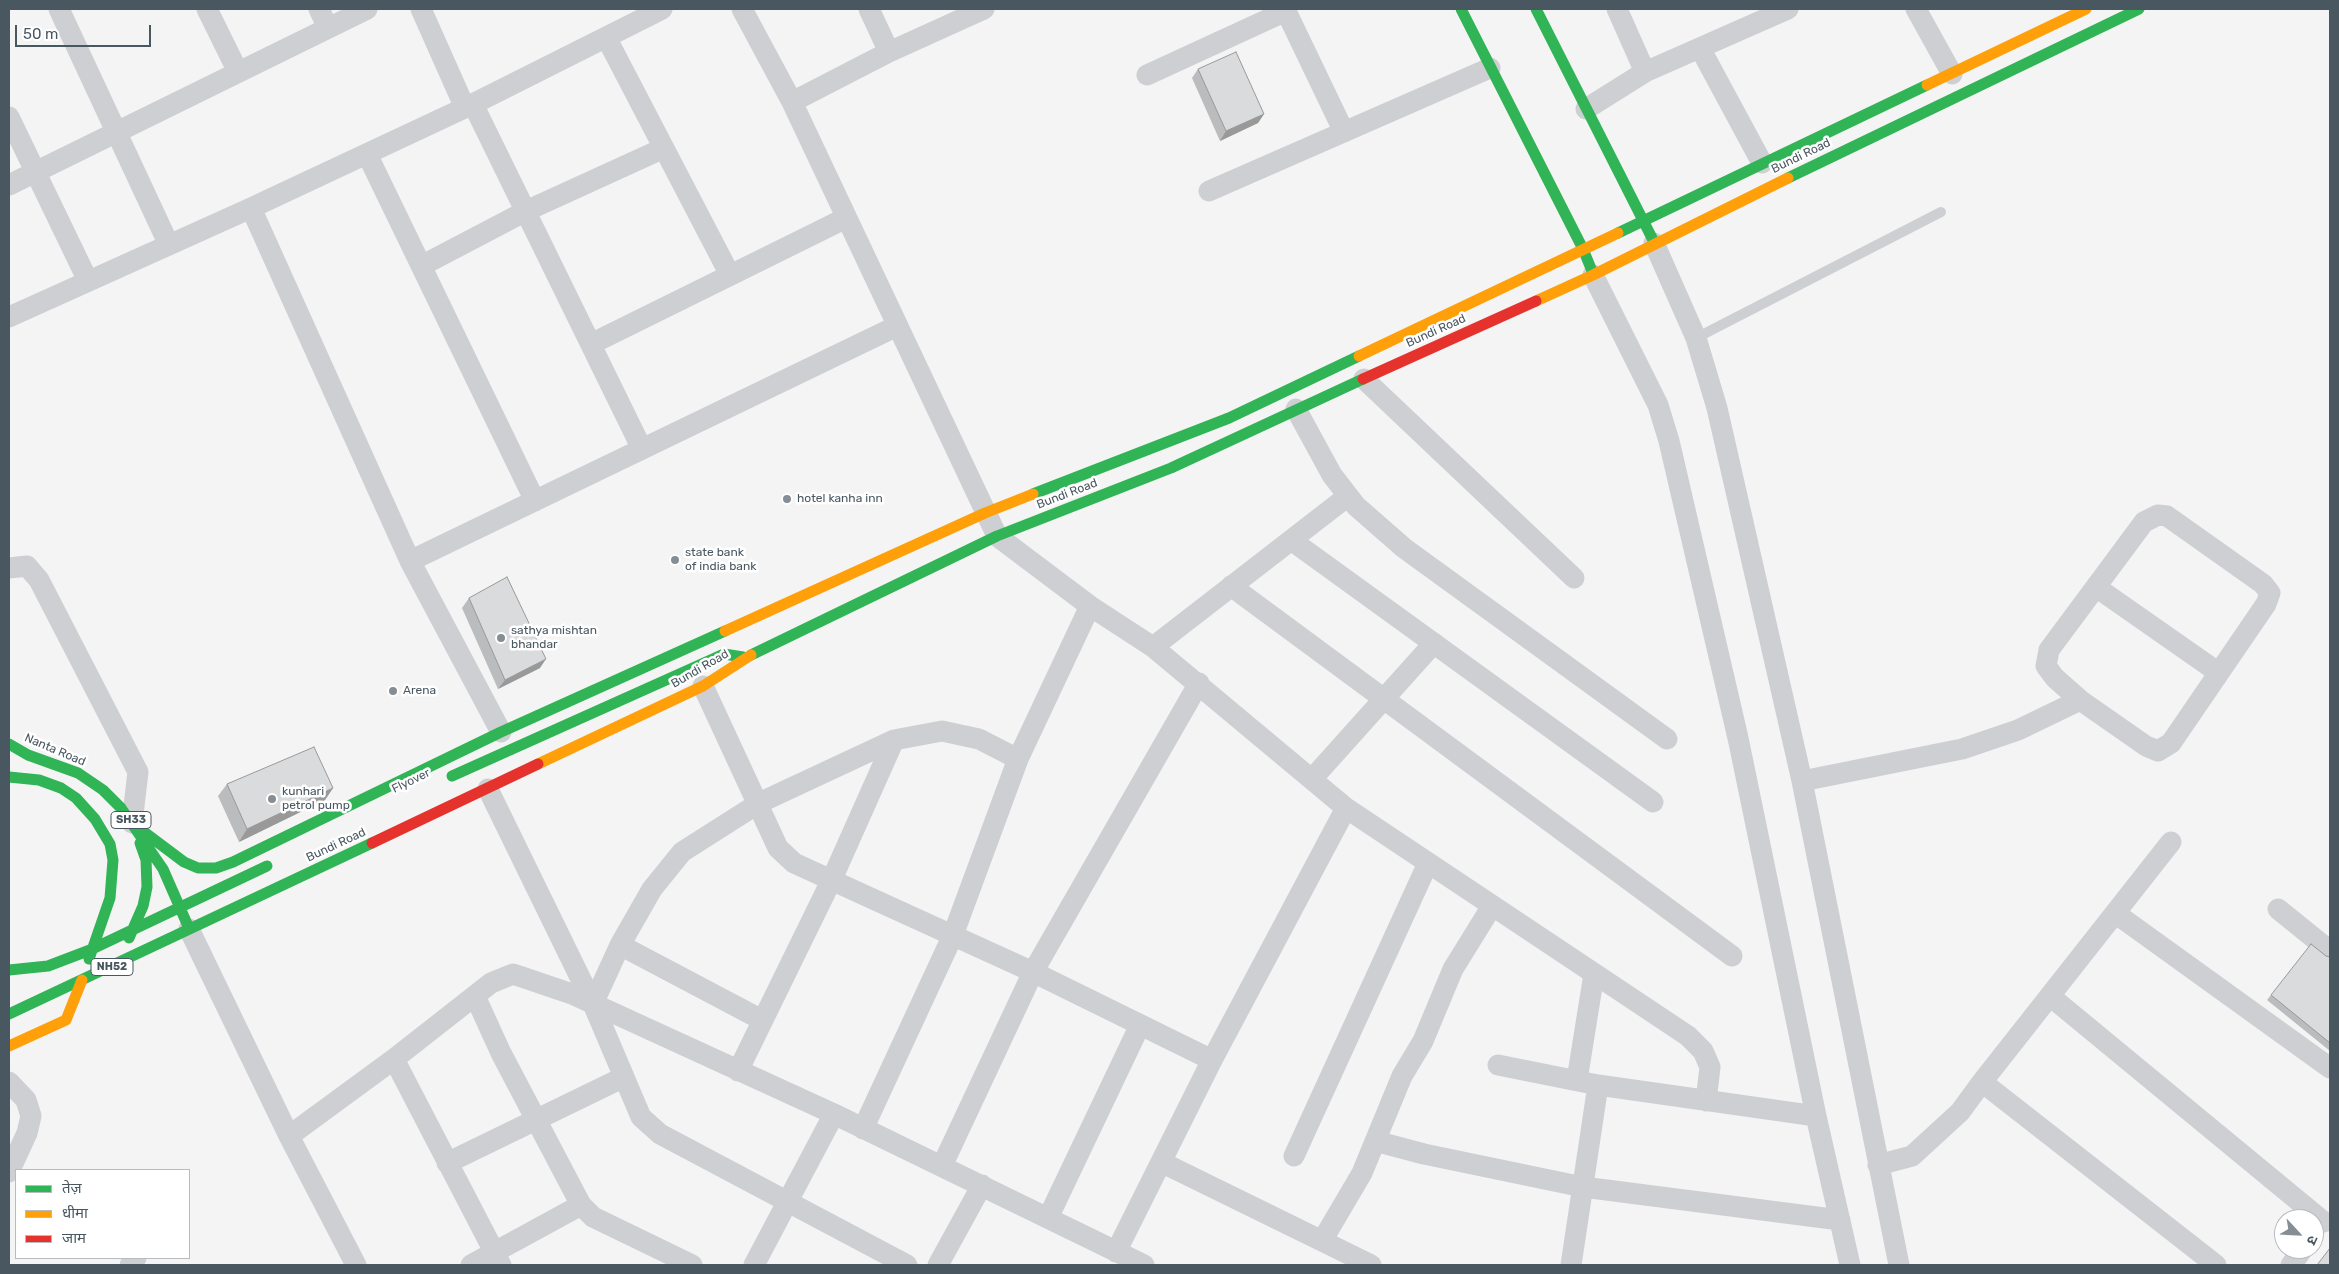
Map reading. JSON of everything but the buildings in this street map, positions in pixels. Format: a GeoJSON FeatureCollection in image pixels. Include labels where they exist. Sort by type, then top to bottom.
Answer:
{"type":"FeatureCollection","features":[{"type":"Feature","properties":{"kind":"main road"},"geometry":{"type":"LineString","coordinates":[[1461,9],[1584,249],[1593,275]]}},
{"type":"Feature","properties":{"kind":"main road"},"geometry":{"type":"LineString","coordinates":[[1536,9],[1654,242]]}},
{"type":"Feature","properties":{"kind":"main road","name":"Bundi Road"},"geometry":{"type":"LineString","coordinates":[[132,823],[184,862],[198,868],[216,868],[233,862],[501,732],[985,513],[1229,418],[2086,9]]}},
{"type":"Feature","properties":{"kind":"main road","name":"Bundi Road"},"geometry":{"type":"LineString","coordinates":[[9,1014],[703,686],[746,658],[997,536],[1171,468],[1296,409],[1593,275],[1654,242],[2139,9]]}},
{"type":"Feature","properties":{"kind":"main road","name":"Flyover"},"geometry":{"type":"LineString","coordinates":[[439,782],[724,654],[746,658]]}},
{"type":"Feature","properties":{"kind":"main road","name":"Nanta Road"},"geometry":{"type":"LineString","coordinates":[[9,744],[28,755],[78,773],[103,790],[132,823],[163,869],[189,929]]}},
{"type":"Feature","properties":{"kind":"main road"},"geometry":{"type":"LineString","coordinates":[[9,754],[28,755]]}},
{"type":"Feature","properties":{"kind":"main road"},"geometry":{"type":"LineString","coordinates":[[9,777],[39,780],[60,788],[76,798],[95,819],[110,844],[113,860],[110,898],[66,1020],[9,1046]]}},
{"type":"Feature","properties":{"kind":"main road"},"geometry":{"type":"LineString","coordinates":[[107,969],[127,942],[136,924],[143,906],[147,887],[146,860],[132,823]]}},
{"type":"Feature","properties":{"kind":"main road"},"geometry":{"type":"LineString","coordinates":[[9,970],[14,971],[48,966],[90,950],[281,859]]}},
{"type":"Feature","properties":{"kind":"main road"},"geometry":{"type":"LineString","coordinates":[[9,999],[34,1003]]}},
{"type":"Feature","properties":{"kind":"street"},"geometry":{"type":"LineString","coordinates":[[59,9],[169,245]]}},
{"type":"Feature","properties":{"kind":"street"},"geometry":{"type":"LineString","coordinates":[[207,9],[238,72]]}},
{"type":"Feature","properties":{"kind":"street"},"geometry":{"type":"LineString","coordinates":[[319,9],[328,28]]}},
{"type":"Feature","properties":{"kind":"street"},"geometry":{"type":"LineString","coordinates":[[9,185],[367,9]]}},
{"type":"Feature","properties":{"kind":"street"},"geometry":{"type":"LineString","coordinates":[[421,9],[469,106],[526,211],[642,449]]}},
{"type":"Feature","properties":{"kind":"street"},"geometry":{"type":"LineString","coordinates":[[9,317],[251,208],[469,106],[662,9]]}},
{"type":"Feature","properties":{"kind":"street"},"geometry":{"type":"LineString","coordinates":[[742,9],[792,102],[997,536],[1090,606],[1153,647],[1199,683],[1346,808],[1688,1036],[1703,1052],[1710,1067],[1706,1101]]}},
{"type":"Feature","properties":{"kind":"street"},"geometry":{"type":"LineString","coordinates":[[869,9],[889,52]]}},
{"type":"Feature","properties":{"kind":"street"},"geometry":{"type":"LineString","coordinates":[[792,102],[889,52],[984,9]]}},
{"type":"Feature","properties":{"kind":"street"},"geometry":{"type":"LineString","coordinates":[[1617,9],[1645,72]]}},
{"type":"Feature","properties":{"kind":"street"},"geometry":{"type":"LineString","coordinates":[[1916,9],[1952,74]]}},
{"type":"Feature","properties":{"kind":"street"},"geometry":{"type":"LineString","coordinates":[[1147,75],[1285,10],[1344,132]]}},
{"type":"Feature","properties":{"kind":"street"},"geometry":{"type":"LineString","coordinates":[[1586,110],[1645,72],[1776,11]]}},
{"type":"Feature","properties":{"kind":"street"},"geometry":{"type":"LineString","coordinates":[[606,37],[730,275]]}},
{"type":"Feature","properties":{"kind":"street"},"geometry":{"type":"LineString","coordinates":[[1700,48],[1762,163]]}},
{"type":"Feature","properties":{"kind":"street"},"geometry":{"type":"LineString","coordinates":[[1209,191],[1490,68]]}},
{"type":"Feature","properties":{"kind":"street"},"geometry":{"type":"LineString","coordinates":[[9,117],[88,281]]}},
{"type":"Feature","properties":{"kind":"street"},"geometry":{"type":"LineString","coordinates":[[421,266],[526,211],[664,148]]}},
{"type":"Feature","properties":{"kind":"street"},"geometry":{"type":"LineString","coordinates":[[367,154],[535,501]]}},
{"type":"Feature","properties":{"kind":"street"},"geometry":{"type":"LineString","coordinates":[[251,208],[410,561],[501,732]]}},
{"type":"Feature","properties":{"kind":"street"},"geometry":{"type":"LineString","coordinates":[[591,344],[846,218]]}},
{"type":"Feature","properties":{"kind":"street"},"geometry":{"type":"LineString","coordinates":[[1654,242],[1696,338],[1717,408],[1802,782],[1899,1265]]}},
{"type":"Feature","properties":{"kind":"street"},"geometry":{"type":"LineString","coordinates":[[1593,275],[1658,405],[1669,441],[1738,738],[1816,1116],[1850,1265]]}},
{"type":"Feature","properties":{"kind":"street"},"geometry":{"type":"LineString","coordinates":[[410,561],[898,326]]}},
{"type":"Feature","properties":{"kind":"street"},"geometry":{"type":"LineString","coordinates":[[1364,379],[1574,578]]}},
{"type":"Feature","properties":{"kind":"street"},"geometry":{"type":"LineString","coordinates":[[1296,409],[1332,476],[1356,506],[1404,548],[1667,739]]}},
{"type":"Feature","properties":{"kind":"street"},"geometry":{"type":"LineString","coordinates":[[1153,647],[1348,496]]}},
{"type":"Feature","properties":{"kind":"street"},"geometry":{"type":"LineString","coordinates":[[2158,515],[2167,516],[2263,584],[2270,594],[2266,604],[2219,672],[2171,743],[2158,751],[2146,746],[2080,700],[2046,666],[2048,650],[2144,522],[2158,515]]}},
{"type":"Feature","properties":{"kind":"street"},"geometry":{"type":"LineString","coordinates":[[1291,540],[1653,802]]}},
{"type":"Feature","properties":{"kind":"street"},"geometry":{"type":"LineString","coordinates":[[9,568],[27,566],[40,580],[138,772],[132,823]]}},
{"type":"Feature","properties":{"kind":"street"},"geometry":{"type":"LineString","coordinates":[[1232,586],[1732,956]]}},
{"type":"Feature","properties":{"kind":"street"},"geometry":{"type":"LineString","coordinates":[[2096,587],[2219,672]]}},
{"type":"Feature","properties":{"kind":"street"},"geometry":{"type":"LineString","coordinates":[[863,1129],[953,935],[1018,759],[1090,606]]}},
{"type":"Feature","properties":{"kind":"street"},"geometry":{"type":"LineString","coordinates":[[1312,779],[1386,700],[1434,643]]}},
{"type":"Feature","properties":{"kind":"street"},"geometry":{"type":"LineString","coordinates":[[942,1166],[1033,972],[1199,683]]}},
{"type":"Feature","properties":{"kind":"street"},"geometry":{"type":"LineString","coordinates":[[703,686],[759,803],[778,848],[794,863],[1033,972],[1212,1060]]}},
{"type":"Feature","properties":{"kind":"street"},"geometry":{"type":"LineString","coordinates":[[1802,782],[1962,749],[2018,730],[2080,700]]}},
{"type":"Feature","properties":{"kind":"street"},"geometry":{"type":"LineString","coordinates":[[593,1004],[620,945],[652,889],[682,852],[759,803],[894,740],[942,731],[964,734],[979,739],[1018,759]]}},
{"type":"Feature","properties":{"kind":"street"},"geometry":{"type":"LineString","coordinates":[[738,1070],[832,879],[894,740]]}},
{"type":"Feature","properties":{"kind":"street"},"geometry":{"type":"LineString","coordinates":[[488,789],[593,1004],[641,1117],[660,1134],[906,1265]]}},
{"type":"Feature","properties":{"kind":"street"},"geometry":{"type":"LineString","coordinates":[[1116,1252],[1212,1060],[1346,808]]}},
{"type":"Feature","properties":{"kind":"street"},"geometry":{"type":"LineString","coordinates":[[1878,1165],[1912,1156],[1960,1112],[2171,842]]}},
{"type":"Feature","properties":{"kind":"street"},"geometry":{"type":"LineString","coordinates":[[1294,1156],[1428,863]]}},
{"type":"Feature","properties":{"kind":"street"},"geometry":{"type":"LineString","coordinates":[[1322,1241],[1362,1173],[1402,1076],[1423,1041],[1454,969],[1492,906]]}},
{"type":"Feature","properties":{"kind":"street"},"geometry":{"type":"LineString","coordinates":[[2278,909],[2330,951]]}},
{"type":"Feature","properties":{"kind":"street"},"geometry":{"type":"LineString","coordinates":[[2115,913],[2330,1068]]}},
{"type":"Feature","properties":{"kind":"street"},"geometry":{"type":"LineString","coordinates":[[189,929],[289,1136],[356,1265]]}},
{"type":"Feature","properties":{"kind":"street"},"geometry":{"type":"LineString","coordinates":[[620,945],[762,1020]]}},
{"type":"Feature","properties":{"kind":"street"},"geometry":{"type":"LineString","coordinates":[[289,1136],[394,1059],[491,983],[513,974],[593,1004],[834,1114],[1144,1265]]}},
{"type":"Feature","properties":{"kind":"street"},"geometry":{"type":"LineString","coordinates":[[1577,1080],[1594,974]]}},
{"type":"Feature","properties":{"kind":"street"},"geometry":{"type":"LineString","coordinates":[[475,996],[536,1120],[581,1205],[593,1217],[692,1265]]}},
{"type":"Feature","properties":{"kind":"street"},"geometry":{"type":"LineString","coordinates":[[2050,996],[2305,1209]]}},
{"type":"Feature","properties":{"kind":"street"},"geometry":{"type":"LineString","coordinates":[[1048,1218],[1140,1025]]}},
{"type":"Feature","properties":{"kind":"street"},"geometry":{"type":"LineString","coordinates":[[394,1059],[497,1259]]}},
{"type":"Feature","properties":{"kind":"street"},"geometry":{"type":"LineString","coordinates":[[1498,1065],[1598,1085],[1816,1116]]}},
{"type":"Feature","properties":{"kind":"street"},"geometry":{"type":"LineString","coordinates":[[447,1163],[624,1077]]}},
{"type":"Feature","properties":{"kind":"street"},"geometry":{"type":"LineString","coordinates":[[9,1082],[26,1100],[31,1116],[27,1133],[9,1172]]}},
{"type":"Feature","properties":{"kind":"street"},"geometry":{"type":"LineString","coordinates":[[1982,1082],[2216,1265]]}},
{"type":"Feature","properties":{"kind":"street"},"geometry":{"type":"LineString","coordinates":[[1571,1265],[1598,1085]]}},
{"type":"Feature","properties":{"kind":"street"},"geometry":{"type":"LineString","coordinates":[[754,1265],[834,1114]]}},
{"type":"Feature","properties":{"kind":"street"},"geometry":{"type":"LineString","coordinates":[[1375,1142],[1583,1187],[1840,1220]]}},
{"type":"Feature","properties":{"kind":"street"},"geometry":{"type":"LineString","coordinates":[[1161,1162],[1371,1265]]}},
{"type":"Feature","properties":{"kind":"street"},"geometry":{"type":"LineString","coordinates":[[938,1265],[982,1185]]}},
{"type":"Feature","properties":{"kind":"street"},"geometry":{"type":"LineString","coordinates":[[471,1265],[497,1259],[581,1205]]}},
{"type":"Feature","properties":{"kind":"lane"},"geometry":{"type":"LineString","coordinates":[[1696,338],[1941,212]]}},
{"type":"Feature","properties":{"kind":"traffic: fast"},"geometry":{"type":"LineString","coordinates":[[1461,9],[1583,249],[1592,271]]}},
{"type":"Feature","properties":{"kind":"traffic: fast"},"geometry":{"type":"LineString","coordinates":[[1536,9],[1654,242]]}},
{"type":"Feature","properties":{"kind":"traffic: fast"},"geometry":{"type":"LineString","coordinates":[[1788,178],[2139,9]]}},
{"type":"Feature","properties":{"kind":"traffic: fast"},"geometry":{"type":"LineString","coordinates":[[1618,233],[1927,85]]}},
{"type":"Feature","properties":{"kind":"traffic: fast"},"geometry":{"type":"LineString","coordinates":[[1033,494],[1229,418],[1359,356]]}},
{"type":"Feature","properties":{"kind":"traffic: fast"},"geometry":{"type":"LineString","coordinates":[[751,655],[997,536],[1171,468],[1363,379]]}},
{"type":"Feature","properties":{"kind":"traffic: fast"},"geometry":{"type":"LineString","coordinates":[[132,823],[184,862],[198,868],[216,868],[233,862],[501,732],[725,631]]}},
{"type":"Feature","properties":{"kind":"traffic: fast"},"geometry":{"type":"LineString","coordinates":[[452,776],[724,654],[743,657]]}},
{"type":"Feature","properties":{"kind":"traffic: fast"},"geometry":{"type":"LineString","coordinates":[[9,744],[28,755],[78,773],[103,790],[121,808],[163,869],[188,926]]}},
{"type":"Feature","properties":{"kind":"traffic: fast"},"geometry":{"type":"LineString","coordinates":[[9,777],[39,780],[61,788],[76,798],[95,819],[110,844],[113,860],[110,898],[89,959]]}},
{"type":"Feature","properties":{"kind":"traffic: fast"},"geometry":{"type":"LineString","coordinates":[[129,938],[143,906],[147,887],[146,860],[140,843]]}},
{"type":"Feature","properties":{"kind":"traffic: fast"},"geometry":{"type":"LineString","coordinates":[[9,1014],[372,843]]}},
{"type":"Feature","properties":{"kind":"traffic: fast"},"geometry":{"type":"LineString","coordinates":[[9,970],[48,966],[90,950],[267,866]]}},
{"type":"Feature","properties":{"kind":"traffic: slow"},"geometry":{"type":"LineString","coordinates":[[1927,85],[2086,9]]}},
{"type":"Feature","properties":{"kind":"traffic: slow"},"geometry":{"type":"LineString","coordinates":[[1536,301],[1593,275],[1788,178]]}},
{"type":"Feature","properties":{"kind":"traffic: slow"},"geometry":{"type":"LineString","coordinates":[[1359,356],[1618,233]]}},
{"type":"Feature","properties":{"kind":"traffic: slow"},"geometry":{"type":"LineString","coordinates":[[725,631],[985,513],[1033,494]]}},
{"type":"Feature","properties":{"kind":"traffic: slow"},"geometry":{"type":"LineString","coordinates":[[538,764],[703,686],[751,655]]}},
{"type":"Feature","properties":{"kind":"traffic: slow"},"geometry":{"type":"LineString","coordinates":[[9,1046],[66,1020],[82,980]]}},
{"type":"Feature","properties":{"kind":"traffic: jam"},"geometry":{"type":"LineString","coordinates":[[1363,379],[1536,301]]}},
{"type":"Feature","properties":{"kind":"traffic: jam"},"geometry":{"type":"LineString","coordinates":[[372,843],[538,764]]}},
{"type":"Feature","properties":{"kind":"place","name":"hotel kanha inn"},"geometry":{"type":"Point","coordinates":[787,499]}},
{"type":"Feature","properties":{"kind":"place","name":"state bank of india bank"},"geometry":{"type":"Point","coordinates":[675,560]}},
{"type":"Feature","properties":{"kind":"place","name":"sathya mishtan bhandar"},"geometry":{"type":"Point","coordinates":[501,638]}},
{"type":"Feature","properties":{"kind":"place","name":"Arena"},"geometry":{"type":"Point","coordinates":[393,691]}},
{"type":"Feature","properties":{"kind":"place","name":"kunhari petrol pump"},"geometry":{"type":"Point","coordinates":[272,799]}}]}
